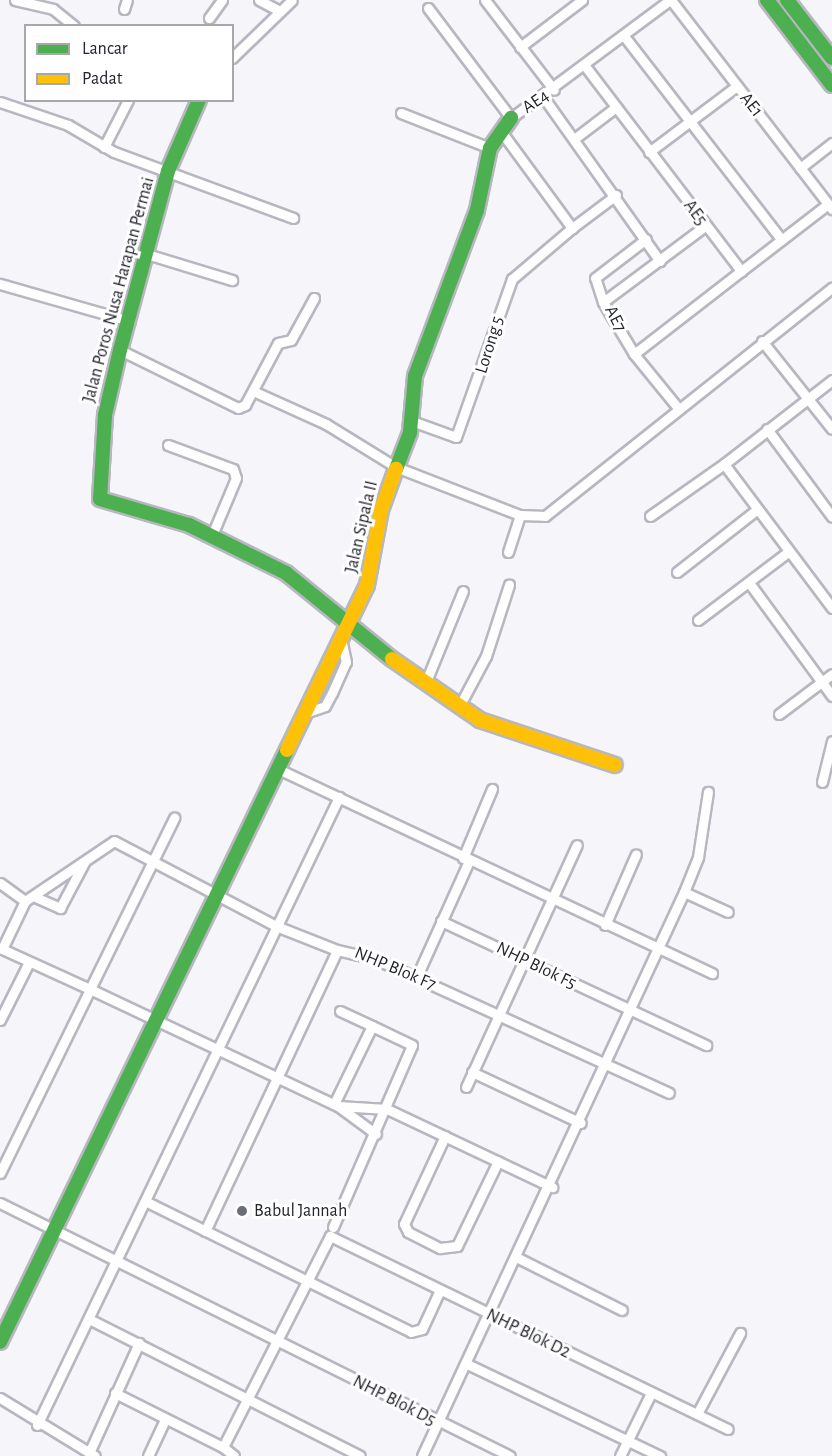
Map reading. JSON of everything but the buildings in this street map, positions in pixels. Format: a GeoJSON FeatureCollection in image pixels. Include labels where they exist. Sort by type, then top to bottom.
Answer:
{"type":"FeatureCollection","features":[{"type":"Feature","properties":{"kind":"street"},"geometry":{"type":"LineString","coordinates":[[15,0],[53,9],[72,24]]}},
{"type":"Feature","properties":{"kind":"street"},"geometry":{"type":"LineString","coordinates":[[209,18],[222,0]]}},
{"type":"Feature","properties":{"kind":"street"},"geometry":{"type":"LineString","coordinates":[[259,0],[280,11]]}},
{"type":"Feature","properties":{"kind":"street"},"geometry":{"type":"LineString","coordinates":[[234,56],[292,0]]}},
{"type":"Feature","properties":{"kind":"street"},"geometry":{"type":"LineString","coordinates":[[520,47],[582,0]]}},
{"type":"Feature","properties":{"kind":"street","name":"AE4"},"geometry":{"type":"LineString","coordinates":[[428,8],[511,118],[555,90],[671,0]]}},
{"type":"Feature","properties":{"kind":"street","name":"AE1"},"geometry":{"type":"LineString","coordinates":[[671,0],[830,206]]}},
{"type":"Feature","properties":{"kind":"street"},"geometry":{"type":"LineString","coordinates":[[767,0],[832,86]]}},
{"type":"Feature","properties":{"kind":"street"},"geometry":{"type":"LineString","coordinates":[[776,12],[789,1],[832,58]]}},
{"type":"Feature","properties":{"kind":"street"},"geometry":{"type":"LineString","coordinates":[[490,2],[520,47],[555,90]]}},
{"type":"Feature","properties":{"kind":"street"},"geometry":{"type":"LineString","coordinates":[[624,36],[692,120],[781,239]]}},
{"type":"Feature","properties":{"kind":"street","name":"AE5"},"geometry":{"type":"LineString","coordinates":[[585,66],[741,271]]}},
{"type":"Feature","properties":{"kind":"street"},"geometry":{"type":"LineString","coordinates":[[649,152],[737,86]]}},
{"type":"Feature","properties":{"kind":"street"},"geometry":{"type":"LineString","coordinates":[[544,98],[616,195],[660,261]]}},
{"type":"Feature","properties":{"kind":"street"},"geometry":{"type":"LineString","coordinates":[[0,102],[68,125],[104,147],[293,218]]}},
{"type":"Feature","properties":{"kind":"street"},"geometry":{"type":"LineString","coordinates":[[104,147],[127,102]]}},
{"type":"Feature","properties":{"kind":"street","name":"Jalan Poros Nusa Harapan Permai"},"geometry":{"type":"LineString","coordinates":[[198,102],[168,171],[150,255],[120,350],[105,415],[100,499],[212,535],[303,585],[344,632],[427,679],[487,723],[615,765]]}},
{"type":"Feature","properties":{"kind":"street"},"geometry":{"type":"LineString","coordinates":[[574,139],[616,107]]}},
{"type":"Feature","properties":{"kind":"street"},"geometry":{"type":"LineString","coordinates":[[401,113],[490,148]]}},
{"type":"Feature","properties":{"kind":"street","name":"Jalan Sipala II"},"geometry":{"type":"LineString","coordinates":[[0,1342],[217,894],[300,715],[344,632],[371,573],[377,524],[410,420],[415,376],[477,210],[490,148],[500,130],[511,118]]}},
{"type":"Feature","properties":{"kind":"street"},"geometry":{"type":"LineString","coordinates":[[500,130],[572,228],[616,195]]}},
{"type":"Feature","properties":{"kind":"street"},"geometry":{"type":"LineString","coordinates":[[800,168],[832,143]]}},
{"type":"Feature","properties":{"kind":"street"},"geometry":{"type":"LineString","coordinates":[[634,354],[781,239],[830,206]]}},
{"type":"Feature","properties":{"kind":"street","name":"AE7"},"geometry":{"type":"LineString","coordinates":[[678,408],[634,354],[603,302],[705,226]]}},
{"type":"Feature","properties":{"kind":"street","name":"Lorong 5"},"geometry":{"type":"LineString","coordinates":[[410,420],[456,437],[512,279],[572,228]]}},
{"type":"Feature","properties":{"kind":"street"},"geometry":{"type":"LineString","coordinates":[[603,302],[595,278],[646,239]]}},
{"type":"Feature","properties":{"kind":"street"},"geometry":{"type":"LineString","coordinates":[[150,255],[232,280]]}},
{"type":"Feature","properties":{"kind":"street"},"geometry":{"type":"LineString","coordinates":[[0,284],[130,321]]}},
{"type":"Feature","properties":{"kind":"street"},"geometry":{"type":"LineString","coordinates":[[253,391],[326,424],[396,467],[520,514],[556,512],[678,408],[832,288]]}},
{"type":"Feature","properties":{"kind":"street"},"geometry":{"type":"LineString","coordinates":[[120,350],[228,406],[245,405],[277,345],[290,341],[314,298]]}},
{"type":"Feature","properties":{"kind":"street"},"geometry":{"type":"LineString","coordinates":[[762,341],[832,429]]}},
{"type":"Feature","properties":{"kind":"street"},"geometry":{"type":"LineString","coordinates":[[650,516],[723,464],[832,380]]}},
{"type":"Feature","properties":{"kind":"street"},"geometry":{"type":"LineString","coordinates":[[767,429],[832,517]]}},
{"type":"Feature","properties":{"kind":"street"},"geometry":{"type":"LineString","coordinates":[[168,445],[228,463],[236,474],[212,535]]}},
{"type":"Feature","properties":{"kind":"street"},"geometry":{"type":"LineString","coordinates":[[723,464],[755,511],[832,606]]}},
{"type":"Feature","properties":{"kind":"street"},"geometry":{"type":"LineString","coordinates":[[677,572],[755,511]]}},
{"type":"Feature","properties":{"kind":"street"},"geometry":{"type":"LineString","coordinates":[[507,552],[520,514]]}},
{"type":"Feature","properties":{"kind":"street"},"geometry":{"type":"LineString","coordinates":[[698,620],[750,584],[788,552]]}},
{"type":"Feature","properties":{"kind":"street"},"geometry":{"type":"LineString","coordinates":[[750,584],[832,696]]}},
{"type":"Feature","properties":{"kind":"street"},"geometry":{"type":"LineString","coordinates":[[460,703],[486,656],[509,585]]}},
{"type":"Feature","properties":{"kind":"street"},"geometry":{"type":"LineString","coordinates":[[427,679],[463,591]]}},
{"type":"Feature","properties":{"kind":"street"},"geometry":{"type":"LineString","coordinates":[[779,714],[832,674]]}},
{"type":"Feature","properties":{"kind":"street"},"geometry":{"type":"LineString","coordinates":[[822,782],[832,741]]}},
{"type":"Feature","properties":{"kind":"street"},"geometry":{"type":"LineString","coordinates":[[276,768],[466,860],[712,973]]}},
{"type":"Feature","properties":{"kind":"street"},"geometry":{"type":"LineString","coordinates":[[417,976],[466,860],[492,789]]}},
{"type":"Feature","properties":{"kind":"street"},"geometry":{"type":"LineString","coordinates":[[422,1456],[552,1187],[684,892],[698,857],[708,792]]}},
{"type":"Feature","properties":{"kind":"street"},"geometry":{"type":"LineString","coordinates":[[33,1422],[92,1320],[221,1052],[276,926],[339,797]]}},
{"type":"Feature","properties":{"kind":"street"},"geometry":{"type":"LineString","coordinates":[[0,1173],[5,1152],[90,989],[174,818]]}},
{"type":"Feature","properties":{"kind":"street"},"geometry":{"type":"LineString","coordinates":[[337,950],[276,926],[114,841],[29,898],[1,948],[156,1018],[277,1080],[336,1105],[376,1134]]}},
{"type":"Feature","properties":{"kind":"street"},"geometry":{"type":"LineString","coordinates":[[466,1087],[549,899],[577,845]]}},
{"type":"Feature","properties":{"kind":"street"},"geometry":{"type":"LineString","coordinates":[[605,925],[636,854]]}},
{"type":"Feature","properties":{"kind":"street"},"geometry":{"type":"LineString","coordinates":[[0,883],[29,898],[60,908],[86,859]]}},
{"type":"Feature","properties":{"kind":"street"},"geometry":{"type":"LineString","coordinates":[[684,892],[728,912]]}},
{"type":"Feature","properties":{"kind":"street","name":"NHP Blok F5"},"geometry":{"type":"LineString","coordinates":[[441,921],[706,1045]]}},
{"type":"Feature","properties":{"kind":"street","name":"NHP Blok F7"},"geometry":{"type":"LineString","coordinates":[[205,1232],[337,950],[356,950],[417,976],[606,1067],[669,1093]]}},
{"type":"Feature","properties":{"kind":"street"},"geometry":{"type":"LineString","coordinates":[[0,1021],[28,962]]}},
{"type":"Feature","properties":{"kind":"street"},"geometry":{"type":"LineString","coordinates":[[223,1447],[246,1396],[280,1342],[414,1048],[340,1011]]}},
{"type":"Feature","properties":{"kind":"street"},"geometry":{"type":"LineString","coordinates":[[336,1105],[372,1026]]}},
{"type":"Feature","properties":{"kind":"street"},"geometry":{"type":"LineString","coordinates":[[472,1072],[581,1123]]}},
{"type":"Feature","properties":{"kind":"street"},"geometry":{"type":"LineString","coordinates":[[336,1105],[387,1109],[552,1187]]}},
{"type":"Feature","properties":{"kind":"street"},"geometry":{"type":"LineString","coordinates":[[445,1136],[404,1224],[408,1232],[440,1248],[457,1246],[498,1161]]}},
{"type":"Feature","properties":{"kind":"street"},"geometry":{"type":"LineString","coordinates":[[147,1202],[411,1332],[422,1329],[440,1290]]}},
{"type":"Feature","properties":{"kind":"street","name":"NHP Blok D5"},"geometry":{"type":"LineString","coordinates":[[0,1203],[438,1423],[510,1456]]}},
{"type":"Feature","properties":{"kind":"street","name":"NHP Blok D2"},"geometry":{"type":"LineString","coordinates":[[331,1231],[490,1316],[728,1429]]}},
{"type":"Feature","properties":{"kind":"street"},"geometry":{"type":"LineString","coordinates":[[518,1258],[622,1311]]}},
{"type":"Feature","properties":{"kind":"street"},"geometry":{"type":"LineString","coordinates":[[92,1320],[246,1396],[360,1456]]}},
{"type":"Feature","properties":{"kind":"street"},"geometry":{"type":"LineString","coordinates":[[697,1414],[740,1333]]}},
{"type":"Feature","properties":{"kind":"street"},"geometry":{"type":"LineString","coordinates":[[0,1398],[33,1422],[92,1455],[115,1393],[139,1343]]}},
{"type":"Feature","properties":{"kind":"street"},"geometry":{"type":"LineString","coordinates":[[467,1364],[660,1456]]}},
{"type":"Feature","properties":{"kind":"street"},"geometry":{"type":"LineString","coordinates":[[115,1393],[223,1447],[234,1456]]}},
{"type":"Feature","properties":{"kind":"street"},"geometry":{"type":"LineString","coordinates":[[620,1456],[651,1393]]}},
{"type":"Feature","properties":{"kind":"street"},"geometry":{"type":"LineString","coordinates":[[148,1456],[165,1420]]}},
{"type":"Feature","properties":{"kind":"traffic: fast"},"geometry":{"type":"LineString","coordinates":[[767,0],[832,85]]}},
{"type":"Feature","properties":{"kind":"traffic: fast"},"geometry":{"type":"LineString","coordinates":[[787,0],[832,58]]}},
{"type":"Feature","properties":{"kind":"traffic: fast"},"geometry":{"type":"LineString","coordinates":[[198,102],[168,171],[120,350],[105,415],[100,499],[189,525],[286,573],[392,659]]}},
{"type":"Feature","properties":{"kind":"traffic: fast"},"geometry":{"type":"LineString","coordinates":[[396,469],[410,432],[415,376],[477,210],[490,148],[511,118]]}},
{"type":"Feature","properties":{"kind":"traffic: fast"},"geometry":{"type":"LineString","coordinates":[[0,1342],[287,750]]}},
{"type":"Feature","properties":{"kind":"traffic: slow"},"geometry":{"type":"LineString","coordinates":[[287,750],[367,585],[381,510],[396,469]]}},
{"type":"Feature","properties":{"kind":"traffic: slow"},"geometry":{"type":"LineString","coordinates":[[392,659],[480,720],[615,765]]}},
{"type":"Feature","properties":{"kind":"place","name":"Babul Jannah"},"geometry":{"type":"Point","coordinates":[242,1211]}}]}
